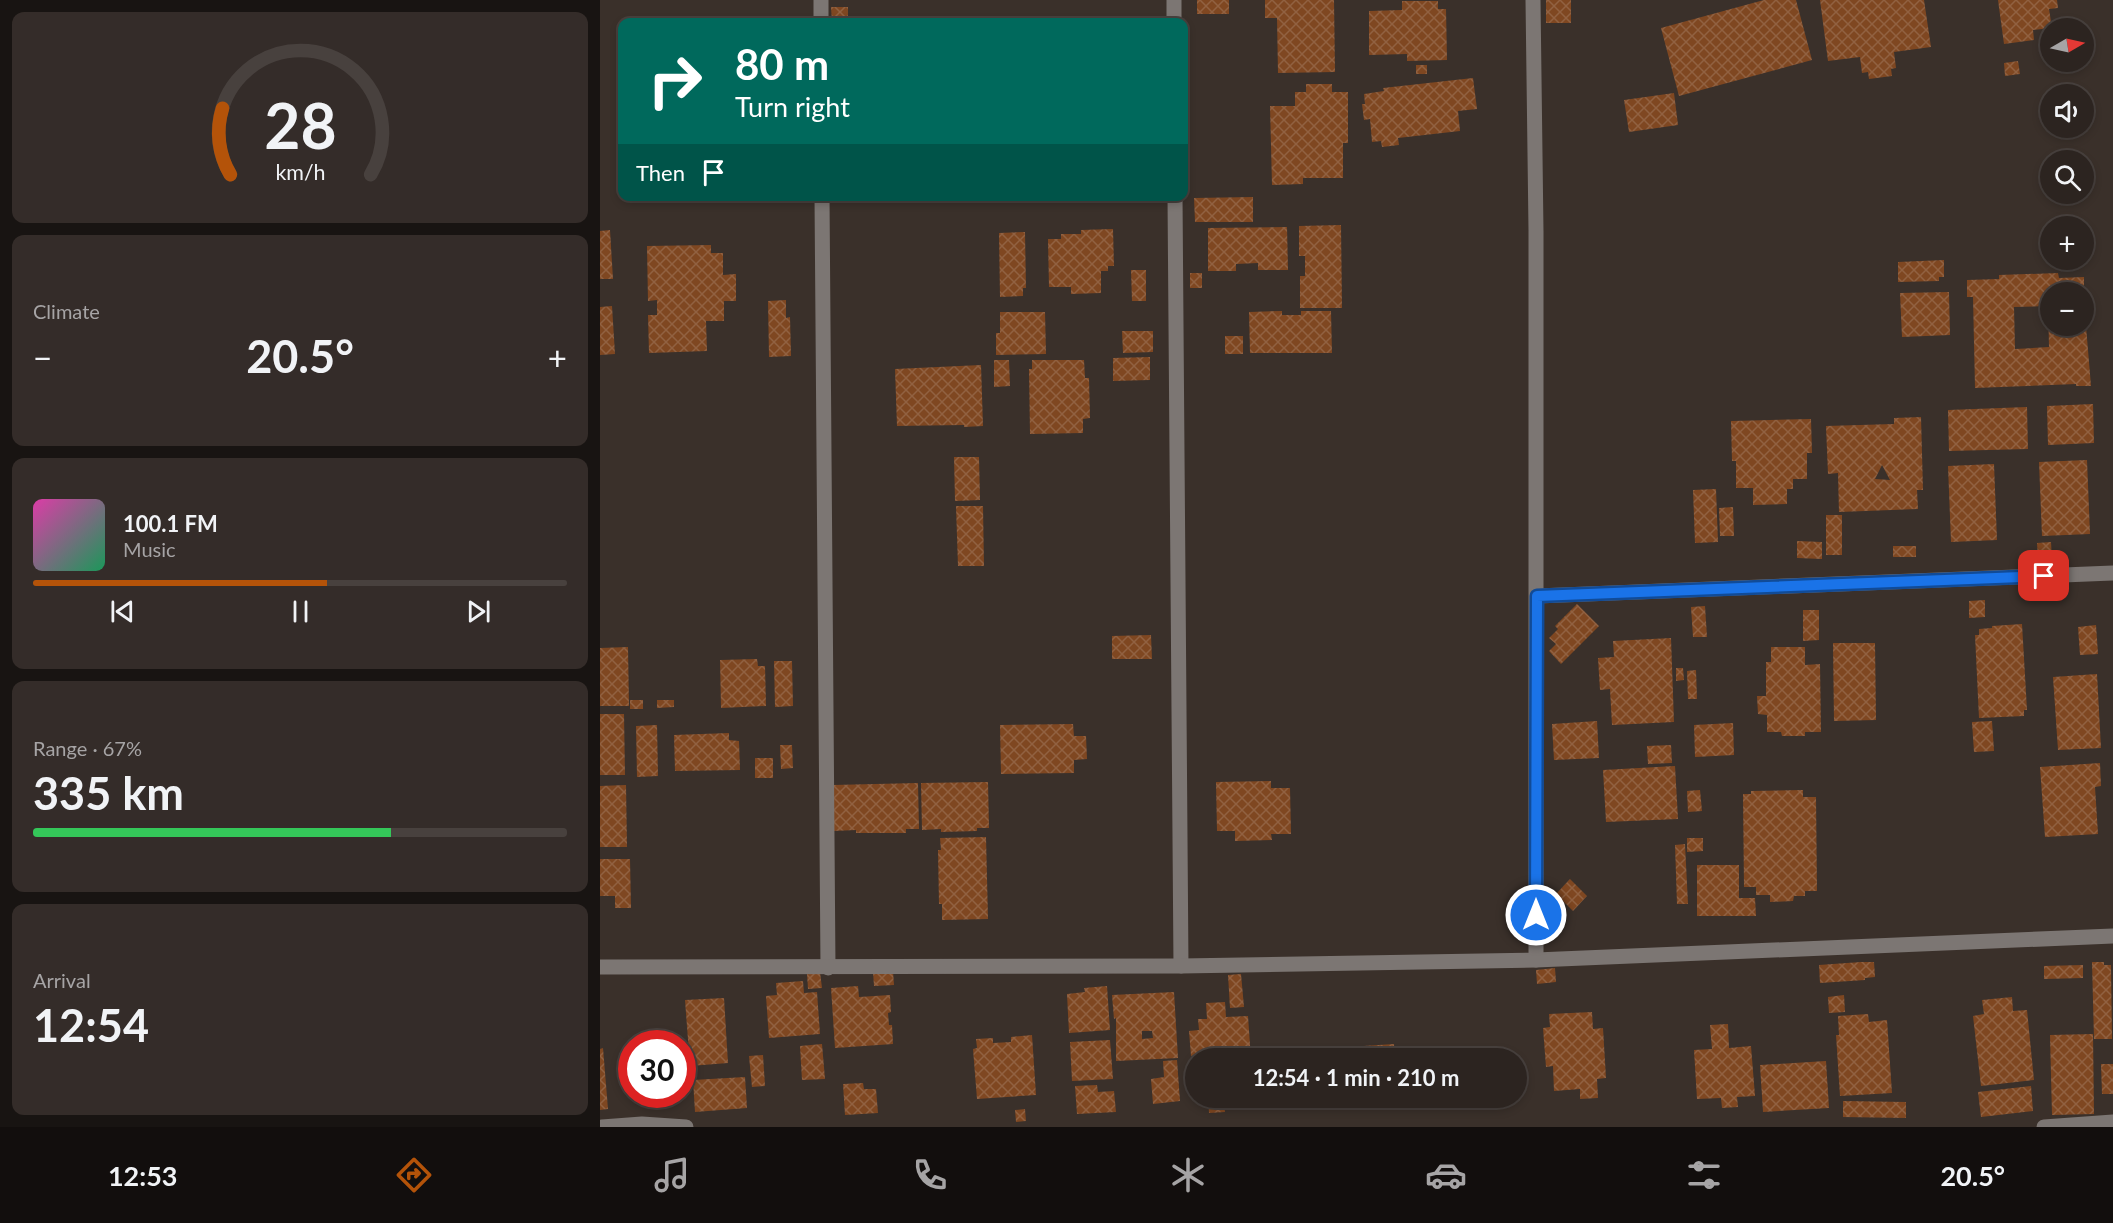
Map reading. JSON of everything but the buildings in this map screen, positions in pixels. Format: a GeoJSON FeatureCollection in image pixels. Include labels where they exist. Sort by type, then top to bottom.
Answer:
{"type":"FeatureCollection","features":[{"type":"Feature","properties":{"kind":"street"},"geometry":{"type":"LineString","coordinates":[[821,0],[821,18]]}},
{"type":"Feature","properties":{"kind":"street"},"geometry":{"type":"LineString","coordinates":[[1174,0],[1174,18]]}},
{"type":"Feature","properties":{"kind":"street"},"geometry":{"type":"LineString","coordinates":[[1533,0],[1537,596],[1536,960]]}},
{"type":"Feature","properties":{"kind":"street"},"geometry":{"type":"LineString","coordinates":[[822,201],[828,968]]}},
{"type":"Feature","properties":{"kind":"street"},"geometry":{"type":"LineString","coordinates":[[1175,201],[1181,966]]}},
{"type":"Feature","properties":{"kind":"street"},"geometry":{"type":"LineString","coordinates":[[1537,596],[2113,573]]}},
{"type":"Feature","properties":{"kind":"street"},"geometry":{"type":"LineString","coordinates":[[600,967],[1181,966],[1536,960],[2113,936]]}},
{"type":"Feature","properties":{"kind":"street"},"geometry":{"type":"LineString","coordinates":[[2044,1127],[2113,1122]]}},
{"type":"Feature","properties":{"kind":"street"},"geometry":{"type":"LineString","coordinates":[[602,1127],[642,1124],[686,1127]]}},
{"type":"Feature","properties":{"kind":"route"},"geometry":{"type":"LineString","coordinates":[[1536,915],[1537,596],[2044,576]]}}]}
